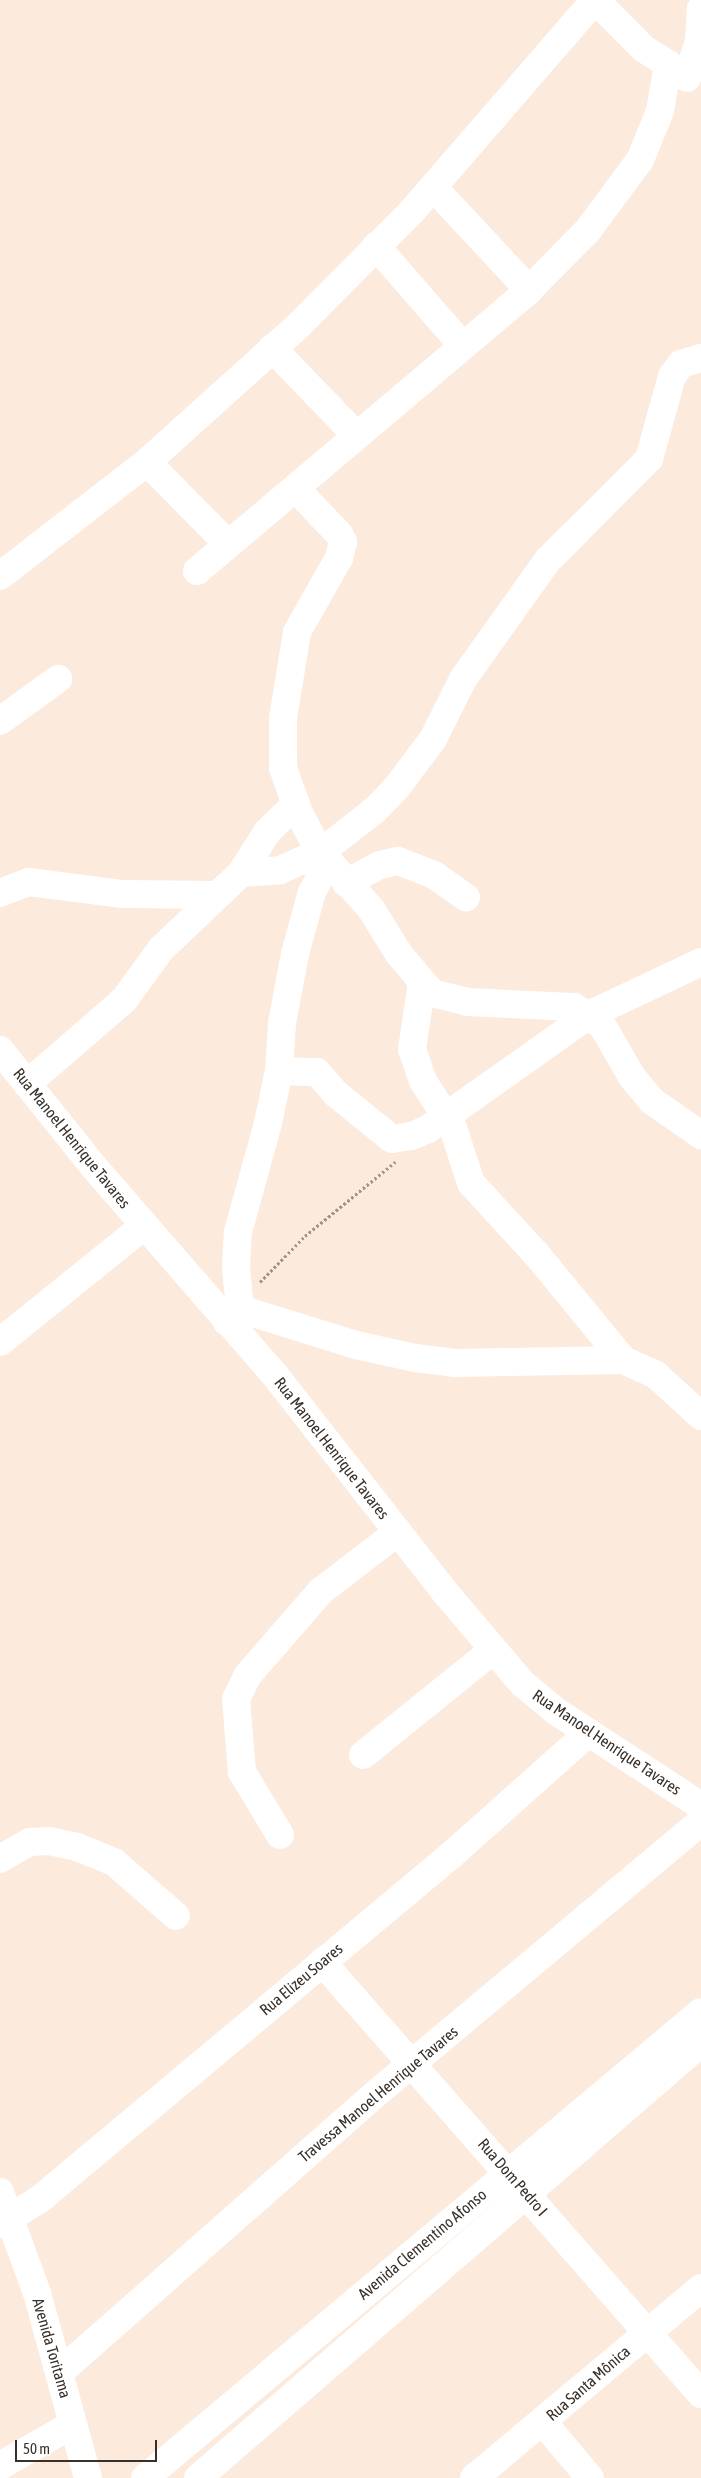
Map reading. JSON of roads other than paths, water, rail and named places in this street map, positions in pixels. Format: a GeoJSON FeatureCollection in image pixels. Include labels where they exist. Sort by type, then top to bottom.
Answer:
{"type":"FeatureCollection","features":[{"type":"Feature","properties":{"kind":"street"},"geometry":{"type":"LineString","coordinates":[[0,576],[147,462],[272,348],[376,246],[433,186],[596,0],[644,50],[685,76]]}},
{"type":"Feature","properties":{"kind":"street"},"geometry":{"type":"LineString","coordinates":[[198,571],[227,543],[295,488],[529,290],[588,230],[640,160],[660,111],[685,76],[699,42],[701,9]]}},
{"type":"Feature","properties":{"kind":"street"},"geometry":{"type":"LineString","coordinates":[[433,186],[529,290]]}},
{"type":"Feature","properties":{"kind":"street"},"geometry":{"type":"LineString","coordinates":[[376,246],[462,345]]}},
{"type":"Feature","properties":{"kind":"street"},"geometry":{"type":"LineString","coordinates":[[272,348],[357,436]]}},
{"type":"Feature","properties":{"kind":"street"},"geometry":{"type":"LineString","coordinates":[[241,873],[280,870],[324,857],[397,787],[433,739],[464,679],[548,560],[649,459],[672,376],[681,364],[701,358]]}},
{"type":"Feature","properties":{"kind":"street"},"geometry":{"type":"LineString","coordinates":[[147,462],[227,543]]}},
{"type":"Feature","properties":{"kind":"street"},"geometry":{"type":"LineString","coordinates":[[295,488],[339,534],[343,542],[339,558],[297,632],[289,667],[282,718],[283,768],[296,804],[324,857],[371,909],[422,983],[432,993],[467,1002],[560,1005],[574,1007],[590,1015],[611,1037],[632,1077],[652,1101],[701,1135]]}},
{"type":"Feature","properties":{"kind":"street"},"geometry":{"type":"LineString","coordinates":[[0,722],[58,679]]}},
{"type":"Feature","properties":{"kind":"street"},"geometry":{"type":"LineString","coordinates":[[27,1084],[104,1020],[124,1000],[161,948],[241,873],[268,831],[296,804]]}},
{"type":"Feature","properties":{"kind":"street"},"geometry":{"type":"LineString","coordinates":[[324,857],[295,954],[282,1023],[279,1071],[268,1123],[238,1232],[235,1311],[356,1345],[415,1358],[453,1362],[623,1360],[656,1375],[701,1416]]}},
{"type":"Feature","properties":{"kind":"street"},"geometry":{"type":"LineString","coordinates":[[346,882],[380,865],[398,862],[434,875],[466,897]]}},
{"type":"Feature","properties":{"kind":"street"},"geometry":{"type":"LineString","coordinates":[[0,893],[29,882],[133,895],[217,896]]}},
{"type":"Feature","properties":{"kind":"street"},"geometry":{"type":"LineString","coordinates":[[279,1071],[317,1072],[335,1094],[392,1139],[412,1136],[445,1116],[590,1015],[701,962]]}},
{"type":"Feature","properties":{"kind":"street"},"geometry":{"type":"LineString","coordinates":[[422,983],[412,1049],[424,1081],[453,1128],[471,1183],[538,1256],[623,1360]]}},
{"type":"Feature","properties":{"kind":"street","name":"Rua Manoel Henrique Tavares"},"geometry":{"type":"LineString","coordinates":[[3,1059],[27,1084],[145,1225],[235,1311],[274,1374],[398,1532],[522,1683],[588,1733],[701,1806]]}},
{"type":"Feature","properties":{"kind":"street"},"geometry":{"type":"LineString","coordinates":[[0,1342],[145,1225]]}},
{"type":"Feature","properties":{"kind":"street"},"geometry":{"type":"LineString","coordinates":[[280,1835],[242,1772],[236,1699],[247,1676],[321,1591],[398,1532]]}},
{"type":"Feature","properties":{"kind":"street"},"geometry":{"type":"LineString","coordinates":[[363,1755],[493,1650]]}},
{"type":"Feature","properties":{"kind":"street","name":"Rua Elizeu Soares"},"geometry":{"type":"LineString","coordinates":[[5,2222],[448,1857],[588,1733]]}},
{"type":"Feature","properties":{"kind":"street","name":"Travessa Manoel Henrique Tavares"},"geometry":{"type":"LineString","coordinates":[[60,2372],[413,2062],[701,1822]]}},
{"type":"Feature","properties":{"kind":"street"},"geometry":{"type":"LineString","coordinates":[[0,1859],[30,1842],[48,1841],[77,1847],[114,1862],[176,1916]]}},
{"type":"Feature","properties":{"kind":"street","name":"Rua Dom Pedro I"},"geometry":{"type":"LineString","coordinates":[[322,1962],[413,2062],[701,2394]]}},
{"type":"Feature","properties":{"kind":"street","name":"Avenida Clementino Afonso"},"geometry":{"type":"LineString","coordinates":[[145,2478],[508,2171],[701,2012]]}},
{"type":"Feature","properties":{"kind":"street","name":"Avenida Clementino Afonso"},"geometry":{"type":"LineString","coordinates":[[198,2478],[526,2192],[701,2043]]}},
{"type":"Feature","properties":{"kind":"street","name":"Avenida Toritama"},"geometry":{"type":"LineString","coordinates":[[0,2192],[5,2222],[37,2292],[88,2478]]}},
{"type":"Feature","properties":{"kind":"street","name":"Rua Santa Mônica"},"geometry":{"type":"LineString","coordinates":[[474,2478],[701,2288]]}},
{"type":"Feature","properties":{"kind":"street"},"geometry":{"type":"LineString","coordinates":[[359,2297],[381,2318]]}},
{"type":"Feature","properties":{"kind":"street"},"geometry":{"type":"LineString","coordinates":[[543,2422],[590,2478]]}},
{"type":"Feature","properties":{"kind":"street"},"geometry":{"type":"LineString","coordinates":[[4,2478],[0,2467],[73,2424]]}}]}
